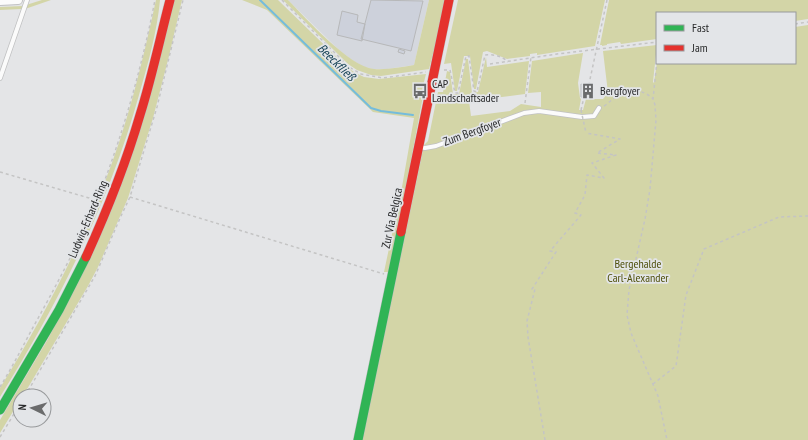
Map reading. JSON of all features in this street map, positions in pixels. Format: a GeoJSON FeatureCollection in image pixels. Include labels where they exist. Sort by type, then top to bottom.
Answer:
{"type":"FeatureCollection","features":[{"type":"Feature","properties":{"kind":"main road","name":"Ludwig-Erhard-Ring"},"geometry":{"type":"LineString","coordinates":[[165,23],[166,0]]}},
{"type":"Feature","properties":{"kind":"main road","name":"Ludwig-Erhard-Ring"},"geometry":{"type":"LineString","coordinates":[[0,410],[32,358],[63,302],[98,229],[129,151],[145,101],[170,0]]}},
{"type":"Feature","properties":{"kind":"main road","name":"Zur Via Belgica"},"geometry":{"type":"LineString","coordinates":[[358,440],[419,147],[437,71],[449,0]]}},
{"type":"Feature","properties":{"kind":"street"},"geometry":{"type":"LineString","coordinates":[[0,1],[18,0]]}},
{"type":"Feature","properties":{"kind":"lane"},"geometry":{"type":"LineString","coordinates":[[0,78],[27,0]]}},
{"type":"Feature","properties":{"kind":"lane","name":"Zum Bergfoyer"},"geometry":{"type":"LineString","coordinates":[[419,147],[424,148],[436,146],[524,114],[539,111],[589,117],[594,116],[599,108]]}},
{"type":"Feature","properties":{"kind":"path"},"geometry":{"type":"LineString","coordinates":[[0,387],[62,272],[101,190],[119,136],[144,47],[155,0]]}},
{"type":"Feature","properties":{"kind":"path"},"geometry":{"type":"LineString","coordinates":[[30,388],[95,276],[130,197],[157,107],[183,0]]}},
{"type":"Feature","properties":{"kind":"path"},"geometry":{"type":"LineString","coordinates":[[282,0],[349,67],[361,74],[383,78],[450,70],[455,93],[458,94],[466,56],[469,56],[474,91],[477,92],[485,55],[490,54],[505,59],[508,62]]}},
{"type":"Feature","properties":{"kind":"path"},"geometry":{"type":"LineString","coordinates":[[545,440],[528,337],[527,321],[535,289],[532,289],[556,252],[550,251],[581,215],[575,213],[585,195],[587,175],[604,178],[592,163],[616,156],[597,153],[620,139],[586,133],[581,110],[584,97],[584,87],[587,95],[588,84],[608,0]]}},
{"type":"Feature","properties":{"kind":"path"},"geometry":{"type":"LineString","coordinates":[[796,24],[808,22]]}},
{"type":"Feature","properties":{"kind":"path"},"geometry":{"type":"LineString","coordinates":[[490,64],[532,57],[656,42]]}},
{"type":"Feature","properties":{"kind":"path"},"geometry":{"type":"LineString","coordinates":[[525,102],[532,57]]}},
{"type":"Feature","properties":{"kind":"path"},"geometry":{"type":"LineString","coordinates":[[657,64],[653,99],[656,120],[650,189],[645,219],[629,290],[627,315],[631,333],[658,396],[667,440]]}},
{"type":"Feature","properties":{"kind":"path"},"geometry":{"type":"LineString","coordinates":[[599,108],[605,106],[618,95],[629,92],[641,91],[647,93],[653,99]]}},
{"type":"Feature","properties":{"kind":"path"},"geometry":{"type":"LineString","coordinates":[[0,172],[89,198],[93,206]]}},
{"type":"Feature","properties":{"kind":"path"},"geometry":{"type":"LineString","coordinates":[[130,197],[392,277]]}},
{"type":"Feature","properties":{"kind":"path"},"geometry":{"type":"LineString","coordinates":[[653,384],[676,366],[686,294],[704,249],[779,217],[808,216]]}},
{"type":"Feature","properties":{"kind":"path"},"geometry":{"type":"LineString","coordinates":[[0,437],[12,417]]}},
{"type":"Feature","properties":{"kind":"shaded area"},"geometry":{"type":"Polygon","coordinates":[[[288,0],[429,0],[414,65],[387,69],[373,69],[364,67],[339,50],[288,0]]]}},
{"type":"Feature","properties":{"kind":"green space"},"geometry":{"type":"Polygon","coordinates":[[[42,0],[51,0],[25,9],[26,5],[42,0]]]}},
{"type":"Feature","properties":{"kind":"green space"},"geometry":{"type":"Polygon","coordinates":[[[156,0],[160,0],[152,48],[127,135],[113,174],[80,251],[62,288],[22,361],[0,397],[0,388],[68,266],[102,189],[126,119],[156,0]]]}},
{"type":"Feature","properties":{"kind":"green space"},"geometry":{"type":"Polygon","coordinates":[[[174,0],[182,0],[153,118],[128,198],[98,267],[88,286],[28,388],[19,388],[48,339],[102,231],[174,0]]]}},
{"type":"Feature","properties":{"kind":"green space"},"geometry":{"type":"Polygon","coordinates":[[[242,0],[278,0],[347,67],[364,77],[379,79],[426,74],[390,272],[384,272],[402,187],[414,118],[373,112],[267,10],[242,0]]]}},
{"type":"Feature","properties":{"kind":"green space"},"geometry":{"type":"Polygon","coordinates":[[[283,0],[288,0],[328,40],[352,60],[364,66],[379,69],[414,65],[429,0],[447,0],[429,69],[381,76],[371,75],[357,70],[348,64],[283,0]]]}},
{"type":"Feature","properties":{"kind":"green space"},"geometry":{"type":"Polygon","coordinates":[[[458,0],[605,0],[595,46],[537,55],[537,53],[530,54],[530,56],[507,59],[487,51],[483,52],[476,89],[474,89],[470,56],[464,56],[457,91],[455,91],[451,63],[444,64],[458,0]]]}},
{"type":"Feature","properties":{"kind":"green space"},"geometry":{"type":"Polygon","coordinates":[[[609,0],[808,0],[808,19],[796,21],[796,12],[656,12],[656,39],[621,44],[620,42],[602,46],[600,45],[609,0]]]}},
{"type":"Feature","properties":{"kind":"green space"},"geometry":{"type":"Polygon","coordinates":[[[23,6],[22,9],[0,10],[0,7],[23,6]]]}},
{"type":"Feature","properties":{"kind":"green space","name":"Bergehalde Carl-Alexander"},"geometry":{"type":"Polygon","coordinates":[[[808,25],[808,440],[362,440],[424,145],[428,141],[438,92],[443,92],[447,71],[450,72],[453,94],[459,94],[466,59],[468,59],[472,93],[478,92],[486,57],[487,67],[529,61],[525,94],[469,101],[471,116],[510,111],[521,104],[541,107],[541,92],[528,93],[532,61],[583,53],[578,83],[581,99],[579,110],[583,110],[586,99],[603,99],[608,93],[603,51],[656,45],[654,83],[657,64],[796,64],[796,27],[808,25]]]}},
{"type":"Feature","properties":{"kind":"green space"},"geometry":{"type":"Polygon","coordinates":[[[12,400],[12,413],[0,433],[0,420],[12,400]]]}},
{"type":"Feature","properties":{"kind":"building"},"geometry":{"type":"Polygon","coordinates":[[[371,0],[423,1],[411,51],[361,39],[371,0]]]}},
{"type":"Feature","properties":{"kind":"building"},"geometry":{"type":"Polygon","coordinates":[[[342,11],[358,15],[357,22],[365,24],[362,41],[337,35],[342,11]]]}},
{"type":"Feature","properties":{"kind":"building"},"geometry":{"type":"Polygon","coordinates":[[[399,49],[405,51],[404,54],[398,52],[399,49]]]}},
{"type":"Feature","properties":{"kind":"building","name":"Bergfoyer"},"geometry":{"type":"Polygon","coordinates":[[[581,84],[591,86],[593,88],[593,98],[581,97],[581,84]]]}},
{"type":"Feature","properties":{"kind":"waterway","name":"Beeckfließ"},"geometry":{"type":"LineString","coordinates":[[260,0],[371,108],[381,111],[413,115]]}},
{"type":"Feature","properties":{"kind":"traffic: fast"},"geometry":{"type":"LineString","coordinates":[[358,440],[401,232]]}},
{"type":"Feature","properties":{"kind":"traffic: fast"},"geometry":{"type":"LineString","coordinates":[[0,410],[59,310],[86,257]]}},
{"type":"Feature","properties":{"kind":"traffic: jam"},"geometry":{"type":"LineString","coordinates":[[86,257],[116,187],[135,133],[170,0]]}},
{"type":"Feature","properties":{"kind":"traffic: jam"},"geometry":{"type":"LineString","coordinates":[[401,232],[449,0]]}},
{"type":"Feature","properties":{"kind":"place","name":"CAP Landschaftsader"},"geometry":{"type":"Point","coordinates":[420,91]}},
{"type":"Feature","properties":{"kind":"place","name":"Bergfoyer"},"geometry":{"type":"Point","coordinates":[588,91]}}]}
